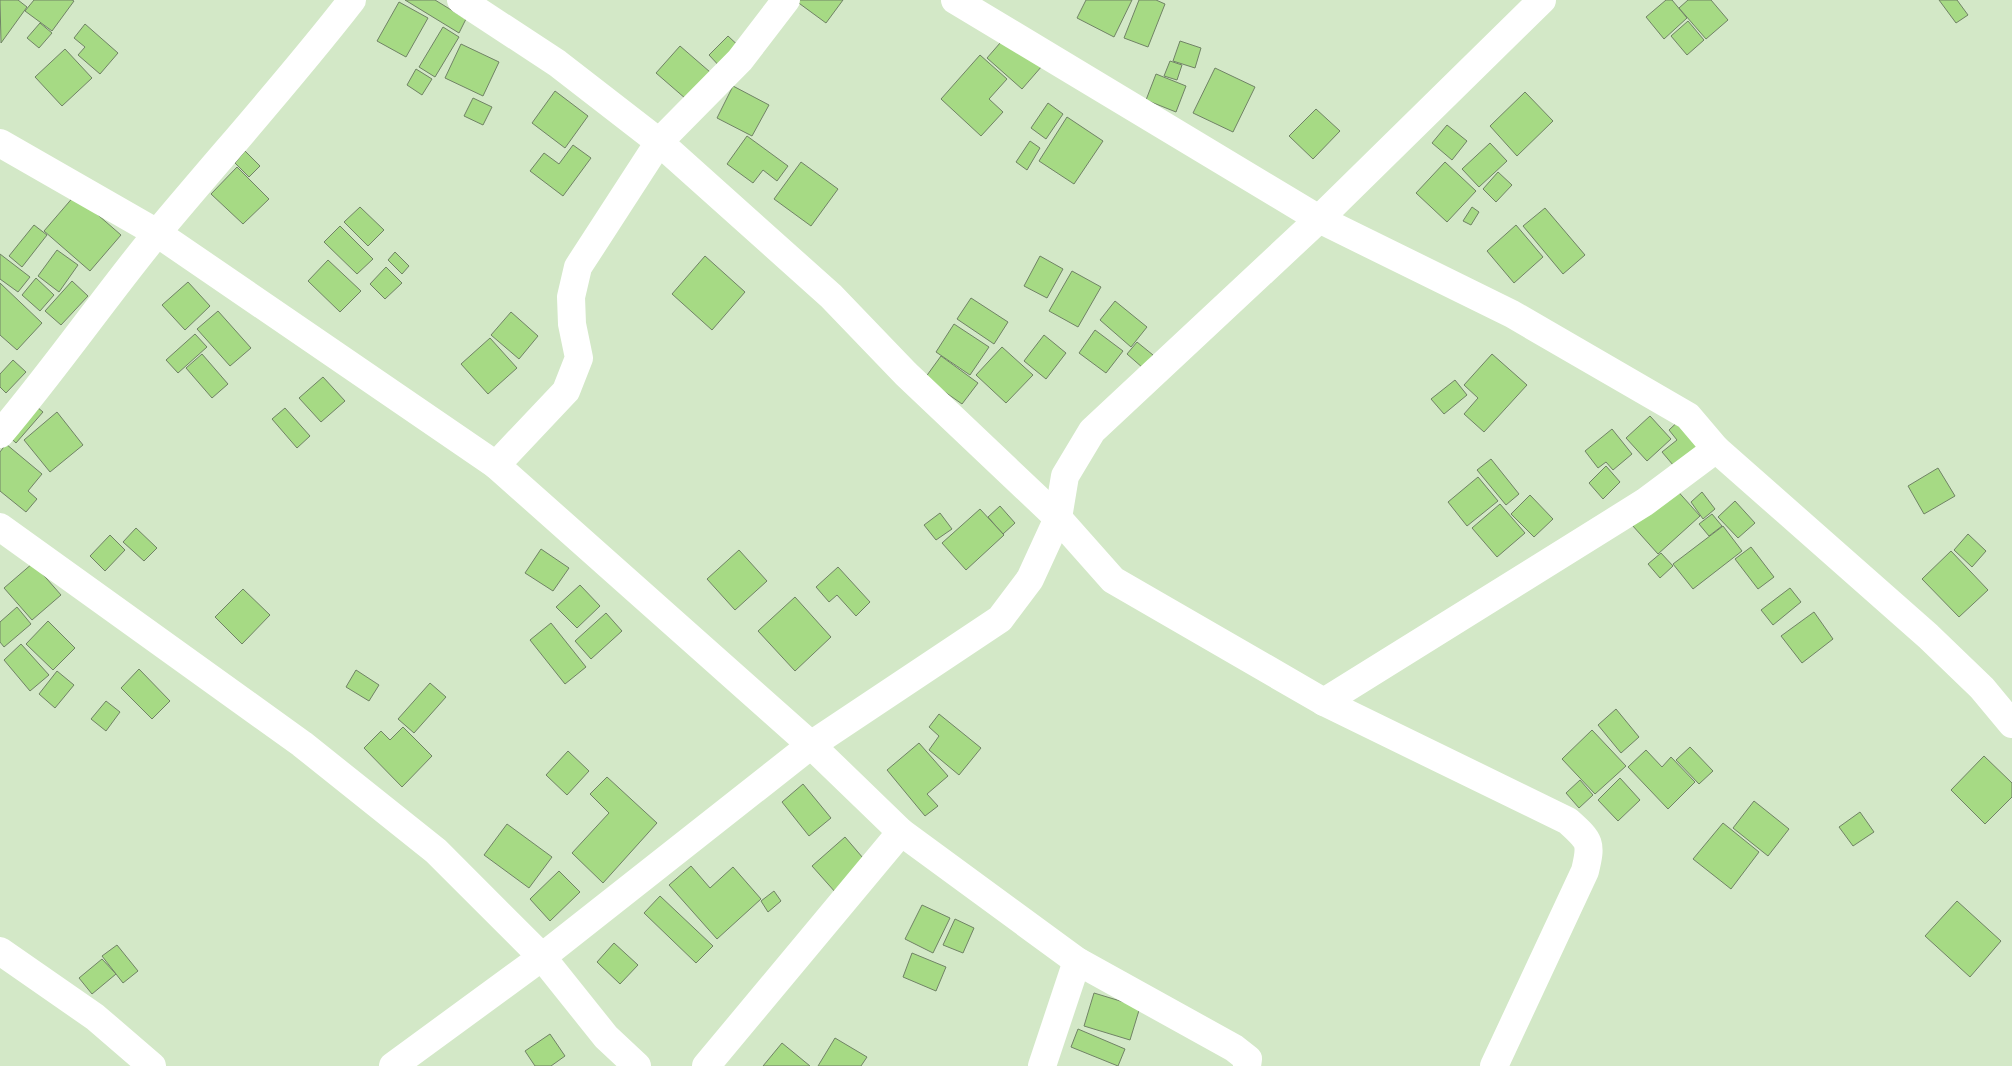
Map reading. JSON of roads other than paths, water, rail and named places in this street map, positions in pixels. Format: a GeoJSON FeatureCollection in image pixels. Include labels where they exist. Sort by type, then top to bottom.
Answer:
{"type":"FeatureCollection","features":[{"type":"Feature","properties":{"kind":"street"},"geometry":{"type":"LineString","coordinates":[[0,434],[44,382],[157,233],[298,69],[352,0]]}},
{"type":"Feature","properties":{"kind":"street"},"geometry":{"type":"LineString","coordinates":[[461,0],[557,63],[659,142],[831,296],[906,374],[1058,518],[1113,580],[1324,702],[1568,821],[1585,836],[1590,849],[1585,870],[1494,1066]]}},
{"type":"Feature","properties":{"kind":"street"},"geometry":{"type":"LineString","coordinates":[[496,465],[566,391],[579,358],[572,324],[571,297],[578,267],[659,142],[740,60],[786,0]]}},
{"type":"Feature","properties":{"kind":"street"},"geometry":{"type":"LineString","coordinates":[[954,0],[1319,219],[1512,314],[1688,416],[1716,449],[1928,636],[1982,688],[2012,724]]}},
{"type":"Feature","properties":{"kind":"street"},"geometry":{"type":"LineString","coordinates":[[393,1066],[542,956],[810,745],[1000,619],[1030,579],[1058,518],[1064,476],[1092,431],[1319,219],[1542,0]]}},
{"type":"Feature","properties":{"kind":"street"},"geometry":{"type":"LineString","coordinates":[[0,142],[157,233],[496,465],[810,745],[901,832],[1078,961],[1234,1048],[1248,1060],[1248,1066]]}},
{"type":"Feature","properties":{"kind":"street"},"geometry":{"type":"LineString","coordinates":[[1324,702],[1645,502],[1716,449]]}},
{"type":"Feature","properties":{"kind":"street"},"geometry":{"type":"LineString","coordinates":[[0,527],[302,744],[436,851],[542,956],[606,1037],[637,1066]]}},
{"type":"Feature","properties":{"kind":"street"},"geometry":{"type":"LineString","coordinates":[[706,1066],[901,832]]}},
{"type":"Feature","properties":{"kind":"street"},"geometry":{"type":"LineString","coordinates":[[0,951],[94,1017],[152,1066]]}},
{"type":"Feature","properties":{"kind":"street"},"geometry":{"type":"LineString","coordinates":[[1042,1066],[1078,961]]}}]}
